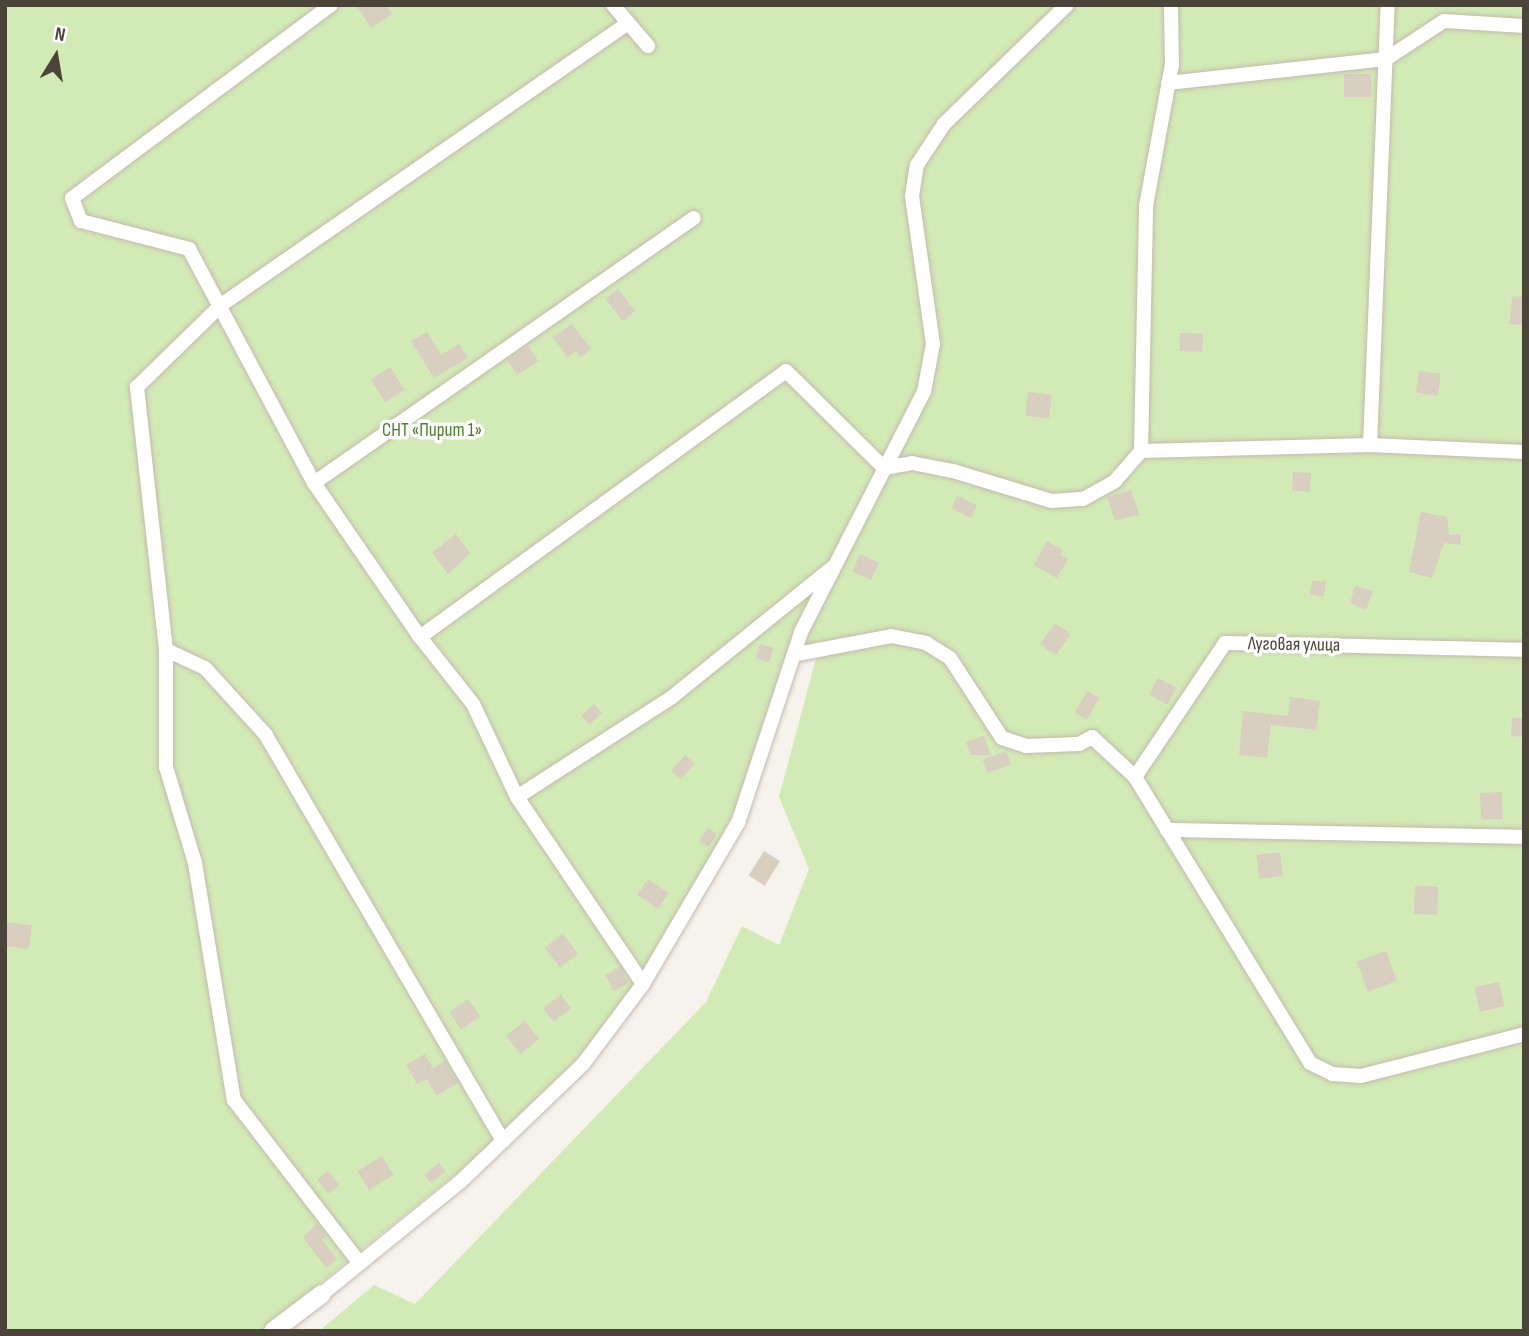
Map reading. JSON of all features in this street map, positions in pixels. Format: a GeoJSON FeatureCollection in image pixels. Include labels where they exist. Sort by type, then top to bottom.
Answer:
{"type":"FeatureCollection","features":[{"type":"Feature","properties":{"kind":"street"},"geometry":{"type":"LineString","coordinates":[[331,5],[72,198],[81,221],[188,250],[221,305],[314,483],[420,637],[473,704],[517,797],[643,984]]}},
{"type":"Feature","properties":{"kind":"street"},"geometry":{"type":"LineString","coordinates":[[613,5],[648,46]]}},
{"type":"Feature","properties":{"kind":"street"},"geometry":{"type":"LineString","coordinates":[[273,1331],[322,1294],[358,1261],[404,1228],[503,1141],[583,1064],[643,984],[737,822],[797,654],[801,632],[840,562],[884,468],[924,392],[933,344],[912,195],[917,164],[944,124],[1067,5]]}},
{"type":"Feature","properties":{"kind":"street"},"geometry":{"type":"LineString","coordinates":[[884,468],[912,463],[1062,500],[1083,499],[1115,481],[1141,451],[1146,206],[1168,83],[1171,5]]}},
{"type":"Feature","properties":{"kind":"street"},"geometry":{"type":"LineString","coordinates":[[1370,445],[1388,5]]}},
{"type":"Feature","properties":{"kind":"street"},"geometry":{"type":"LineString","coordinates":[[1168,83],[1386,59],[1444,21],[1524,26]]}},
{"type":"Feature","properties":{"kind":"street"},"geometry":{"type":"LineString","coordinates":[[358,1261],[234,1100],[195,863],[166,767],[166,650],[136,387],[221,305],[626,23]]}},
{"type":"Feature","properties":{"kind":"street"},"geometry":{"type":"LineString","coordinates":[[314,483],[694,218]]}},
{"type":"Feature","properties":{"kind":"street"},"geometry":{"type":"LineString","coordinates":[[420,637],[786,371],[884,468]]}},
{"type":"Feature","properties":{"kind":"street"},"geometry":{"type":"LineString","coordinates":[[1141,451],[1370,445],[1524,452]]}},
{"type":"Feature","properties":{"kind":"street"},"geometry":{"type":"LineString","coordinates":[[517,797],[672,697],[840,562]]}},
{"type":"Feature","properties":{"kind":"street"},"geometry":{"type":"LineString","coordinates":[[797,654],[891,636],[926,643],[950,658],[1002,738],[1026,746],[1079,744],[1092,737],[1135,776],[1310,1063],[1333,1074],[1361,1076],[1524,1034]]}},
{"type":"Feature","properties":{"kind":"street","name":"Луговая улица"},"geometry":{"type":"LineString","coordinates":[[1135,776],[1225,643],[1524,650]]}},
{"type":"Feature","properties":{"kind":"street"},"geometry":{"type":"LineString","coordinates":[[166,650],[205,668],[266,735],[503,1141]]}},
{"type":"Feature","properties":{"kind":"street"},"geometry":{"type":"LineString","coordinates":[[1167,831],[1524,837]]}},
{"type":"Feature","properties":{"kind":"green space","name":"СНТ «Пирит 1»"},"geometry":{"type":"Polygon","coordinates":[[[5,5],[1524,5],[1524,1331],[319,1331],[374,1285],[415,1304],[706,1002],[742,926],[779,945],[809,869],[779,797],[817,655],[795,653],[744,793],[652,967],[577,1065],[488,1148],[261,1331],[5,1331],[5,5]]]}},
{"type":"Feature","properties":{"kind":"building"},"geometry":{"type":"Polygon","coordinates":[[[356,5],[387,5],[392,14],[371,28],[356,5]]]}},
{"type":"Feature","properties":{"kind":"building"},"geometry":{"type":"Polygon","coordinates":[[[1344,74],[1371,74],[1371,97],[1344,97],[1344,74]]]}},
{"type":"Feature","properties":{"kind":"building"},"geometry":{"type":"Polygon","coordinates":[[[618,289],[635,311],[623,321],[605,299],[618,289]]]}},
{"type":"Feature","properties":{"kind":"building"},"geometry":{"type":"Polygon","coordinates":[[[1512,296],[1524,297],[1522,325],[1510,324],[1512,296]]]}},
{"type":"Feature","properties":{"kind":"building"},"geometry":{"type":"Polygon","coordinates":[[[572,324],[591,349],[580,357],[576,351],[567,357],[553,337],[572,324]]]}},
{"type":"Feature","properties":{"kind":"building"},"geometry":{"type":"Polygon","coordinates":[[[427,332],[441,355],[459,344],[468,358],[434,378],[411,341],[427,332]]]}},
{"type":"Feature","properties":{"kind":"building"},"geometry":{"type":"Polygon","coordinates":[[[1180,333],[1203,334],[1202,352],[1179,351],[1180,333]]]}},
{"type":"Feature","properties":{"kind":"building"},"geometry":{"type":"Polygon","coordinates":[[[528,346],[538,361],[517,375],[507,360],[528,346]]]}},
{"type":"Feature","properties":{"kind":"building"},"geometry":{"type":"Polygon","coordinates":[[[390,367],[405,390],[385,402],[371,380],[390,367]]]}},
{"type":"Feature","properties":{"kind":"building"},"geometry":{"type":"Polygon","coordinates":[[[1419,371],[1441,374],[1438,396],[1416,393],[1419,371]]]}},
{"type":"Feature","properties":{"kind":"building"},"geometry":{"type":"Polygon","coordinates":[[[1028,392],[1052,395],[1049,419],[1025,416],[1028,392]]]}},
{"type":"Feature","properties":{"kind":"building"},"geometry":{"type":"Polygon","coordinates":[[[1293,472],[1311,473],[1310,492],[1292,491],[1293,472]]]}},
{"type":"Feature","properties":{"kind":"building"},"geometry":{"type":"Polygon","coordinates":[[[1131,490],[1139,515],[1115,520],[1107,497],[1131,490]]]}},
{"type":"Feature","properties":{"kind":"building"},"geometry":{"type":"Polygon","coordinates":[[[957,496],[977,505],[971,518],[951,509],[957,496]]]}},
{"type":"Feature","properties":{"kind":"building"},"geometry":{"type":"Polygon","coordinates":[[[1421,512],[1447,517],[1449,535],[1461,534],[1461,545],[1444,543],[1432,578],[1409,572],[1421,512]]]}},
{"type":"Feature","properties":{"kind":"building"},"geometry":{"type":"Polygon","coordinates":[[[456,534],[470,553],[448,574],[432,552],[456,534]]]}},
{"type":"Feature","properties":{"kind":"building"},"geometry":{"type":"Polygon","coordinates":[[[1047,541],[1063,550],[1060,555],[1068,559],[1057,578],[1034,565],[1047,541]]]}},
{"type":"Feature","properties":{"kind":"building"},"geometry":{"type":"Polygon","coordinates":[[[860,554],[879,563],[871,580],[852,571],[860,554]]]}},
{"type":"Feature","properties":{"kind":"building"},"geometry":{"type":"Polygon","coordinates":[[[1312,580],[1326,582],[1324,597],[1310,595],[1312,580]]]}},
{"type":"Feature","properties":{"kind":"building"},"geometry":{"type":"Polygon","coordinates":[[[1355,586],[1373,591],[1366,610],[1350,603],[1355,586]]]}},
{"type":"Feature","properties":{"kind":"building"},"geometry":{"type":"Polygon","coordinates":[[[1055,623],[1071,634],[1056,655],[1040,644],[1055,623]]]}},
{"type":"Feature","properties":{"kind":"building"},"geometry":{"type":"Polygon","coordinates":[[[760,644],[773,648],[769,662],[756,658],[760,644]]]}},
{"type":"Feature","properties":{"kind":"building"},"geometry":{"type":"Polygon","coordinates":[[[1158,678],[1177,688],[1168,705],[1149,695],[1158,678]]]}},
{"type":"Feature","properties":{"kind":"building"},"geometry":{"type":"Polygon","coordinates":[[[1087,691],[1099,698],[1087,720],[1074,713],[1087,691]]]}},
{"type":"Feature","properties":{"kind":"building"},"geometry":{"type":"Polygon","coordinates":[[[1290,697],[1320,701],[1316,730],[1271,725],[1267,758],[1239,755],[1243,711],[1288,716],[1290,697]]]}},
{"type":"Feature","properties":{"kind":"building"},"geometry":{"type":"Polygon","coordinates":[[[594,704],[602,713],[589,724],[581,715],[594,704]]]}},
{"type":"Feature","properties":{"kind":"building"},"geometry":{"type":"Polygon","coordinates":[[[1512,717],[1524,719],[1524,737],[1511,736],[1512,717]]]}},
{"type":"Feature","properties":{"kind":"building"},"geometry":{"type":"Polygon","coordinates":[[[984,736],[991,755],[971,755],[966,742],[984,736]]]}},
{"type":"Feature","properties":{"kind":"building"},"geometry":{"type":"Polygon","coordinates":[[[1006,751],[1011,764],[988,773],[983,760],[1006,751]]]}},
{"type":"Feature","properties":{"kind":"building"},"geometry":{"type":"Polygon","coordinates":[[[685,755],[695,764],[681,779],[671,771],[685,755]]]}},
{"type":"Feature","properties":{"kind":"building"},"geometry":{"type":"Polygon","coordinates":[[[1502,792],[1503,819],[1481,820],[1480,793],[1502,792]]]}},
{"type":"Feature","properties":{"kind":"building"},"geometry":{"type":"Polygon","coordinates":[[[708,828],[717,834],[708,847],[699,841],[708,828]]]}},
{"type":"Feature","properties":{"kind":"building"},"geometry":{"type":"Polygon","coordinates":[[[764,851],[780,861],[765,886],[749,876],[764,851]]]}},
{"type":"Feature","properties":{"kind":"building"},"geometry":{"type":"Polygon","coordinates":[[[1280,852],[1283,876],[1259,879],[1256,855],[1280,852]]]}},
{"type":"Feature","properties":{"kind":"building"},"geometry":{"type":"Polygon","coordinates":[[[648,879],[669,893],[658,909],[637,895],[648,879]]]}},
{"type":"Feature","properties":{"kind":"building"},"geometry":{"type":"Polygon","coordinates":[[[1415,886],[1438,887],[1437,915],[1414,914],[1415,886]]]}},
{"type":"Feature","properties":{"kind":"building"},"geometry":{"type":"Polygon","coordinates":[[[6,922],[32,925],[29,949],[5,946],[6,922]]]}},
{"type":"Feature","properties":{"kind":"building"},"geometry":{"type":"Polygon","coordinates":[[[563,934],[578,954],[560,968],[545,948],[563,934]]]}},
{"type":"Feature","properties":{"kind":"building"},"geometry":{"type":"Polygon","coordinates":[[[1386,951],[1397,981],[1368,992],[1357,962],[1386,951]]]}},
{"type":"Feature","properties":{"kind":"building"},"geometry":{"type":"Polygon","coordinates":[[[620,967],[629,983],[614,991],[605,975],[620,967]]]}},
{"type":"Feature","properties":{"kind":"building"},"geometry":{"type":"Polygon","coordinates":[[[1499,982],[1504,1006],[1480,1012],[1475,987],[1499,982]]]}},
{"type":"Feature","properties":{"kind":"building"},"geometry":{"type":"Polygon","coordinates":[[[561,995],[571,1009],[553,1022],[543,1008],[561,995]]]}},
{"type":"Feature","properties":{"kind":"building"},"geometry":{"type":"Polygon","coordinates":[[[468,999],[480,1016],[461,1029],[449,1012],[468,999]]]}},
{"type":"Feature","properties":{"kind":"building"},"geometry":{"type":"Polygon","coordinates":[[[525,1021],[539,1039],[520,1054],[506,1036],[525,1021]]]}},
{"type":"Feature","properties":{"kind":"building"},"geometry":{"type":"Polygon","coordinates":[[[425,1054],[433,1068],[445,1061],[458,1083],[436,1096],[427,1079],[417,1084],[406,1065],[425,1054]]]}},
{"type":"Feature","properties":{"kind":"building"},"geometry":{"type":"Polygon","coordinates":[[[382,1156],[394,1175],[369,1190],[357,1171],[382,1156]]]}},
{"type":"Feature","properties":{"kind":"building"},"geometry":{"type":"Polygon","coordinates":[[[439,1163],[446,1172],[431,1183],[424,1175],[439,1163]]]}},
{"type":"Feature","properties":{"kind":"building"},"geometry":{"type":"Polygon","coordinates":[[[328,1171],[339,1185],[328,1194],[317,1180],[328,1171]]]}},
{"type":"Feature","properties":{"kind":"building"},"geometry":{"type":"Polygon","coordinates":[[[317,1224],[326,1236],[322,1240],[337,1259],[326,1268],[303,1237],[317,1224]]]}}]}
